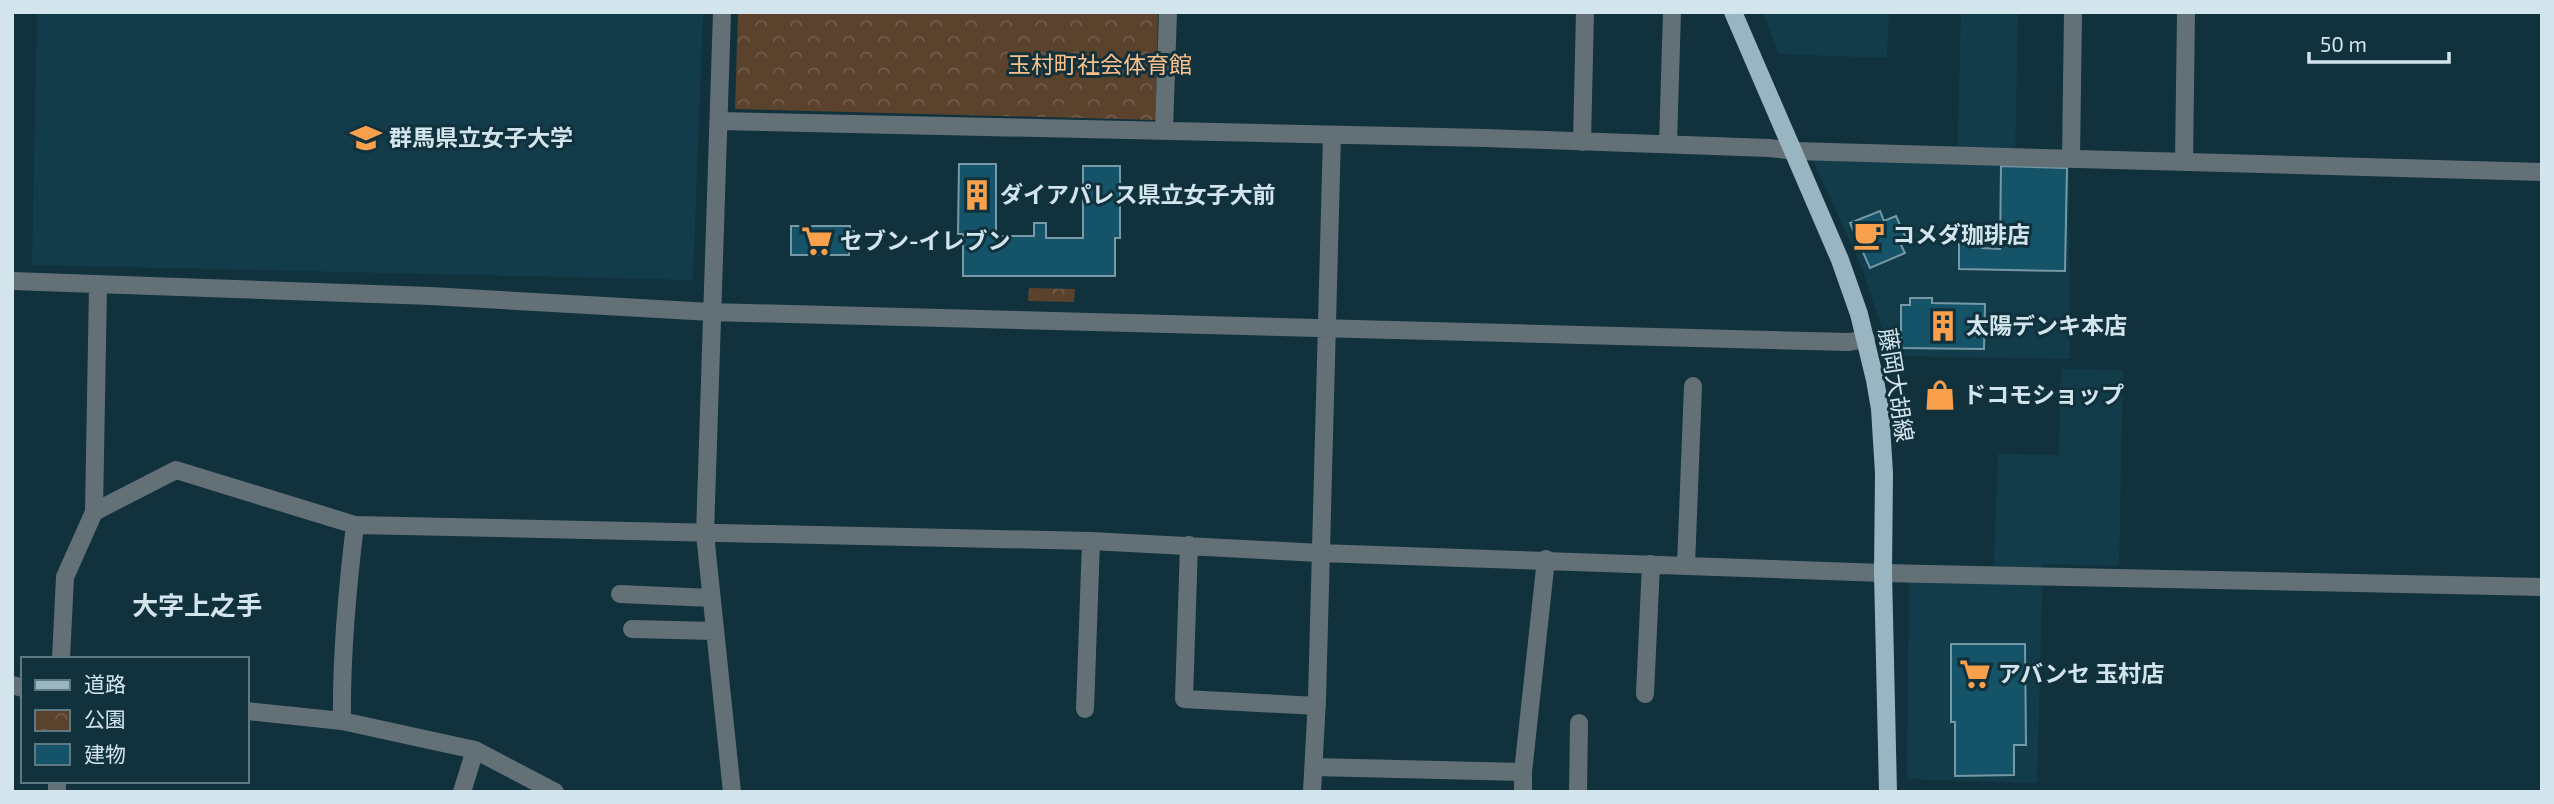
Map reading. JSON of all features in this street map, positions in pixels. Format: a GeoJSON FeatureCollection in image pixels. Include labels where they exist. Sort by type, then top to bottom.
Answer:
{"type":"FeatureCollection","features":[{"type":"Feature","properties":{"kind":"main road","name":"藤岡大胡線"},"geometry":{"type":"LineString","coordinates":[[1733,12],[1840,260],[1866,339],[1881,423],[1884,473],[1883,573],[1888,792]]}},
{"type":"Feature","properties":{"kind":"street"},"geometry":{"type":"LineString","coordinates":[[722,12],[705,534],[732,792]]}},
{"type":"Feature","properties":{"kind":"street"},"geometry":{"type":"LineString","coordinates":[[1164,130],[1168,12]]}},
{"type":"Feature","properties":{"kind":"street"},"geometry":{"type":"LineString","coordinates":[[1582,142],[1585,12]]}},
{"type":"Feature","properties":{"kind":"street"},"geometry":{"type":"LineString","coordinates":[[1668,144],[1672,12]]}},
{"type":"Feature","properties":{"kind":"street"},"geometry":{"type":"LineString","coordinates":[[2071,159],[2073,12]]}},
{"type":"Feature","properties":{"kind":"street"},"geometry":{"type":"LineString","coordinates":[[2184,162],[2186,12]]}},
{"type":"Feature","properties":{"kind":"street"},"geometry":{"type":"LineString","coordinates":[[719,121],[1668,144],[1795,151],[2542,172]]}},
{"type":"Feature","properties":{"kind":"street"},"geometry":{"type":"LineString","coordinates":[[1312,792],[1317,706],[1332,135]]}},
{"type":"Feature","properties":{"kind":"street"},"geometry":{"type":"LineString","coordinates":[[12,281],[431,296],[711,312],[1849,342],[1866,339]]}},
{"type":"Feature","properties":{"kind":"street"},"geometry":{"type":"LineString","coordinates":[[61,657],[65,577],[94,512],[98,286]]}},
{"type":"Feature","properties":{"kind":"street"},"geometry":{"type":"LineString","coordinates":[[1686,565],[1693,386]]}},
{"type":"Feature","properties":{"kind":"street"},"geometry":{"type":"LineString","coordinates":[[94,512],[176,470],[355,525],[1091,541],[1321,553],[1883,573],[2542,587]]}},
{"type":"Feature","properties":{"kind":"street"},"geometry":{"type":"LineString","coordinates":[[342,721],[343,638],[355,525]]}},
{"type":"Feature","properties":{"kind":"street"},"geometry":{"type":"LineString","coordinates":[[1085,709],[1091,541]]}},
{"type":"Feature","properties":{"kind":"street"},"geometry":{"type":"LineString","coordinates":[[1189,545],[1184,699],[1317,706]]}},
{"type":"Feature","properties":{"kind":"street"},"geometry":{"type":"LineString","coordinates":[[1522,792],[1546,559]]}},
{"type":"Feature","properties":{"kind":"street"},"geometry":{"type":"LineString","coordinates":[[1645,694],[1651,564]]}},
{"type":"Feature","properties":{"kind":"street"},"geometry":{"type":"LineString","coordinates":[[620,594],[711,598]]}},
{"type":"Feature","properties":{"kind":"street"},"geometry":{"type":"LineString","coordinates":[[632,629],[715,631]]}},
{"type":"Feature","properties":{"kind":"street"},"geometry":{"type":"LineString","coordinates":[[248,711],[342,721],[475,750],[555,792]]}},
{"type":"Feature","properties":{"kind":"street"},"geometry":{"type":"LineString","coordinates":[[1578,792],[1579,723]]}},
{"type":"Feature","properties":{"kind":"street"},"geometry":{"type":"LineString","coordinates":[[461,792],[475,750]]}},
{"type":"Feature","properties":{"kind":"street"},"geometry":{"type":"LineString","coordinates":[[1314,767],[1522,772]]}},
{"type":"Feature","properties":{"kind":"shaded area","name":"群馬県立女子大学"},"geometry":{"type":"Polygon","coordinates":[[[37,12],[703,12],[693,280],[32,265],[37,12]]]}},
{"type":"Feature","properties":{"kind":"shaded area"},"geometry":{"type":"Polygon","coordinates":[[[1763,12],[1889,12],[1887,58],[1779,54],[1763,12]]]}},
{"type":"Feature","properties":{"kind":"shaded area"},"geometry":{"type":"Polygon","coordinates":[[[1961,12],[2018,12],[2015,164],[2069,165],[2070,359],[1891,356],[1862,268],[1812,158],[1957,163],[1961,12]]]}},
{"type":"Feature","properties":{"kind":"shaded area"},"geometry":{"type":"Polygon","coordinates":[[[2061,369],[2123,370],[2119,566],[2043,564],[2037,783],[1907,779],[1909,581],[1993,583],[1998,454],[2059,455],[2061,369]]]}},
{"type":"Feature","properties":{"kind":"green space","name":"玉村町社会体育館"},"geometry":{"type":"Polygon","coordinates":[[[738,12],[1158,12],[1156,120],[735,109],[738,12]]]}},
{"type":"Feature","properties":{"kind":"green space"},"geometry":{"type":"Polygon","coordinates":[[[1029,288],[1075,289],[1074,302],[1028,301],[1029,288]]]}},
{"type":"Feature","properties":{"kind":"building","name":"ダイアパレス県立女子大前"},"geometry":{"type":"Polygon","coordinates":[[[959,164],[996,164],[996,236],[1034,236],[1034,223],[1046,223],[1046,238],[1083,238],[1083,166],[1120,166],[1120,238],[1115,238],[1115,276],[963,276],[963,234],[958,234],[959,164]]]}},
{"type":"Feature","properties":{"kind":"building"},"geometry":{"type":"Polygon","coordinates":[[[2001,166],[2067,168],[2065,271],[1959,269],[1959,244],[1980,244],[1982,248],[2000,249],[2001,166]]]}},
{"type":"Feature","properties":{"kind":"building"},"geometry":{"type":"Polygon","coordinates":[[[1880,211],[1884,221],[1896,216],[1906,238],[1899,241],[1905,253],[1870,268],[1850,223],[1880,211]]]}},
{"type":"Feature","properties":{"kind":"building"},"geometry":{"type":"Polygon","coordinates":[[[791,226],[850,226],[850,231],[854,231],[854,248],[849,248],[849,255],[791,255],[791,226]]]}},
{"type":"Feature","properties":{"kind":"building","name":"太陽デンキ本店"},"geometry":{"type":"Polygon","coordinates":[[[1910,298],[1932,298],[1932,303],[1985,304],[1984,349],[1901,348],[1901,305],[1910,305],[1910,298]]]}},
{"type":"Feature","properties":{"kind":"building"},"geometry":{"type":"Polygon","coordinates":[[[1951,644],[2025,644],[2026,745],[2014,745],[2014,775],[1955,776],[1955,722],[1951,722],[1951,644]]]}},
{"type":"Feature","properties":{"kind":"place","name":"群馬県立女子大学"},"geometry":{"type":"Point","coordinates":[366,138]}},
{"type":"Feature","properties":{"kind":"place","name":"ダイアパレス県立女子大前"},"geometry":{"type":"Point","coordinates":[977,195]}},
{"type":"Feature","properties":{"kind":"place","name":"コメダ珈琲店"},"geometry":{"type":"Point","coordinates":[1869,235]}},
{"type":"Feature","properties":{"kind":"place","name":"セブン-イレブン"},"geometry":{"type":"Point","coordinates":[817,241]}},
{"type":"Feature","properties":{"kind":"place","name":"太陽デンキ本店"},"geometry":{"type":"Point","coordinates":[1943,326]}},
{"type":"Feature","properties":{"kind":"place","name":"ドコモショップ"},"geometry":{"type":"Point","coordinates":[1940,395]}},
{"type":"Feature","properties":{"kind":"place","name":"アバンセ 玉村店"},"geometry":{"type":"Point","coordinates":[1975,674]}},
{"type":"Feature","properties":{"kind":"district","name":"大字上之手"},"geometry":{"type":"Point","coordinates":[197,606]}}]}
